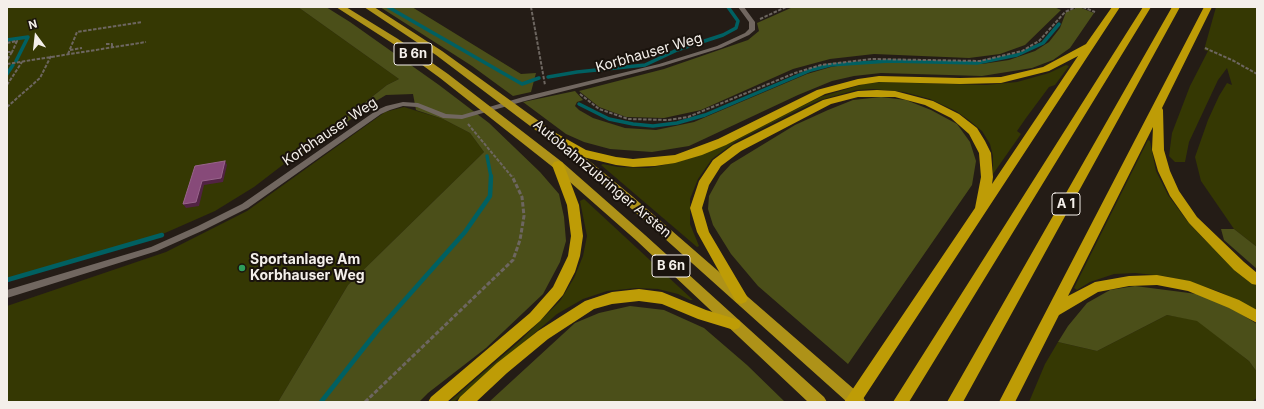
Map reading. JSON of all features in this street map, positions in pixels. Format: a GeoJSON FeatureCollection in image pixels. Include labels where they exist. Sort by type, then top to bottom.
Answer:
{"type":"FeatureCollection","features":[{"type":"Feature","properties":{"kind":"highway","name":"Autobahnzubringer Arsten"},"geometry":{"type":"LineString","coordinates":[[340,7],[395,41],[487,109],[558,165],[814,398]]}},
{"type":"Feature","properties":{"kind":"highway","name":"Autobahnzubringer Arsten"},"geometry":{"type":"LineString","coordinates":[[368,7],[439,53],[550,134],[614,187],[858,402]]}},
{"type":"Feature","properties":{"kind":"highway"},"geometry":{"type":"LineString","coordinates":[[852,402],[1116,7]]}},
{"type":"Feature","properties":{"kind":"highway","name":"A 1"},"geometry":{"type":"LineString","coordinates":[[901,402],[1147,7]]}},
{"type":"Feature","properties":{"kind":"highway","name":"A 1"},"geometry":{"type":"LineString","coordinates":[[955,402],[1176,7]]}},
{"type":"Feature","properties":{"kind":"highway"},"geometry":{"type":"LineString","coordinates":[[1007,402],[1158,108],[1208,7]]}},
{"type":"Feature","properties":{"kind":"highway"},"geometry":{"type":"LineString","coordinates":[[550,134],[583,153],[596,157],[633,163],[662,161],[698,152],[821,92],[858,82],[879,79],[960,81],[1001,80],[1046,69],[1090,46]]}},
{"type":"Feature","properties":{"kind":"highway"},"geometry":{"type":"LineString","coordinates":[[740,298],[703,232],[696,208],[703,184],[717,164],[737,148],[827,102],[858,94],[895,94],[929,102],[955,116],[973,131],[980,141],[985,153],[987,177],[981,208]]}},
{"type":"Feature","properties":{"kind":"highway"},"geometry":{"type":"LineString","coordinates":[[1158,108],[1158,150],[1164,171],[1174,193],[1193,220],[1240,266],[1257,280]]}},
{"type":"Feature","properties":{"kind":"highway"},"geometry":{"type":"LineString","coordinates":[[436,402],[534,317],[558,291],[568,272],[574,256],[577,236],[572,206],[558,165]]}},
{"type":"Feature","properties":{"kind":"highway"},"geometry":{"type":"LineString","coordinates":[[1053,311],[1095,287],[1129,281],[1157,280],[1190,286],[1234,304],[1257,317]]}},
{"type":"Feature","properties":{"kind":"highway"},"geometry":{"type":"LineString","coordinates":[[465,402],[502,368],[543,335],[590,304],[612,298],[639,296],[662,298],[703,315],[734,324]]}},
{"type":"Feature","properties":{"kind":"lane"},"geometry":{"type":"LineString","coordinates":[[741,7],[752,22]]}},
{"type":"Feature","properties":{"kind":"lane","name":"Korbhauser Weg"},"geometry":{"type":"LineString","coordinates":[[7,294],[154,249],[202,228],[245,206],[379,112],[388,108],[403,104],[418,105],[445,116],[462,117],[523,99],[653,67],[719,47],[747,34],[752,30],[752,22]]}},
{"type":"Feature","properties":{"kind":"path"},"geometry":{"type":"LineString","coordinates":[[531,7],[547,94]]}},
{"type":"Feature","properties":{"kind":"path"},"geometry":{"type":"LineString","coordinates":[[752,22],[786,7]]}},
{"type":"Feature","properties":{"kind":"path"},"geometry":{"type":"LineString","coordinates":[[574,87],[586,100],[599,109],[628,119],[668,120],[688,117],[795,73],[821,65],[872,59],[980,60],[1022,51],[1039,41],[1065,12],[1076,7]]}},
{"type":"Feature","properties":{"kind":"path"},"geometry":{"type":"LineString","coordinates":[[1083,7],[1095,12]]}},
{"type":"Feature","properties":{"kind":"path"},"geometry":{"type":"LineString","coordinates":[[68,54],[77,32],[142,22]]}},
{"type":"Feature","properties":{"kind":"path"},"geometry":{"type":"LineString","coordinates":[[7,43],[18,41],[7,60]]}},
{"type":"Feature","properties":{"kind":"path"},"geometry":{"type":"LineString","coordinates":[[7,64],[146,42]]}},
{"type":"Feature","properties":{"kind":"path"},"geometry":{"type":"LineString","coordinates":[[106,44],[112,44],[112,47]]}},
{"type":"Feature","properties":{"kind":"path"},"geometry":{"type":"LineString","coordinates":[[70,50],[83,46],[81,52]]}},
{"type":"Feature","properties":{"kind":"path"},"geometry":{"type":"LineString","coordinates":[[1205,48],[1234,61],[1257,74]]}},
{"type":"Feature","properties":{"kind":"path"},"geometry":{"type":"LineString","coordinates":[[7,52],[12,52]]}},
{"type":"Feature","properties":{"kind":"path"},"geometry":{"type":"LineString","coordinates":[[7,107],[34,85],[40,78],[51,56]]}},
{"type":"Feature","properties":{"kind":"path"},"geometry":{"type":"LineString","coordinates":[[7,85],[22,62]]}},
{"type":"Feature","properties":{"kind":"path"},"geometry":{"type":"LineString","coordinates":[[365,402],[513,260],[520,240],[524,216],[522,197],[511,174],[462,117]]}},
{"type":"Feature","properties":{"kind":"shaded area"},"geometry":{"type":"Polygon","coordinates":[[[7,7],[298,7],[399,79],[387,85],[254,187],[215,211],[165,233],[7,279],[7,7]]]}},
{"type":"Feature","properties":{"kind":"shaded area"},"geometry":{"type":"Polygon","coordinates":[[[1216,7],[1257,7],[1257,247],[1234,229],[1201,181],[1195,157],[1208,120],[1219,96],[1227,83],[1232,85],[1227,68],[1218,80],[1189,142],[1185,162],[1175,162],[1169,156],[1172,133],[1190,86],[1208,51],[1204,50],[1216,7]]]}},
{"type":"Feature","properties":{"kind":"shaded area"},"geometry":{"type":"Polygon","coordinates":[[[1066,65],[1069,66],[1055,85],[1049,87],[1017,131],[1021,134],[993,174],[993,156],[990,144],[982,131],[956,111],[930,99],[904,92],[873,89],[856,90],[820,100],[798,110],[735,142],[712,159],[698,179],[690,199],[690,224],[699,246],[697,247],[601,165],[648,168],[691,158],[730,143],[820,97],[864,84],[881,82],[986,85],[1017,82],[1049,73],[1066,65]]]}},
{"type":"Feature","properties":{"kind":"shaded area","name":"Sportanlage Am Korbhauser Weg"},"geometry":{"type":"Polygon","coordinates":[[[404,107],[443,119],[470,133],[484,152],[348,285],[278,402],[7,402],[7,306],[166,252],[247,211],[385,112],[404,107]]]}},
{"type":"Feature","properties":{"kind":"shaded area"},"geometry":{"type":"Polygon","coordinates":[[[1148,140],[1150,141],[1156,171],[1168,195],[1188,222],[1205,240],[1257,286],[1257,310],[1220,292],[1191,282],[1164,276],[1135,273],[1114,274],[1090,282],[1077,290],[1074,288],[1148,140]]]}},
{"type":"Feature","properties":{"kind":"shaded area"},"geometry":{"type":"Polygon","coordinates":[[[584,199],[693,300],[678,294],[658,289],[636,288],[607,291],[583,299],[557,314],[454,402],[449,402],[521,340],[560,301],[574,278],[583,256],[587,236],[580,201],[584,199]]]}},
{"type":"Feature","properties":{"kind":"shaded area"},"geometry":{"type":"Polygon","coordinates":[[[1167,315],[1197,320],[1249,361],[1257,372],[1257,398],[1251,402],[1029,402],[1045,364],[1058,342],[1097,351],[1167,315]]]}},
{"type":"Feature","properties":{"kind":"green space"},"geometry":{"type":"Polygon","coordinates":[[[298,7],[326,7],[350,22],[439,85],[489,123],[540,172],[559,194],[564,217],[566,241],[560,262],[543,294],[486,348],[428,393],[419,402],[278,402],[348,285],[484,152],[470,133],[443,119],[416,110],[413,94],[386,95],[371,104],[306,153],[299,154],[387,85],[399,79],[298,7]]]}},
{"type":"Feature","properties":{"kind":"green space"},"geometry":{"type":"Polygon","coordinates":[[[380,7],[412,7],[521,74],[536,73],[531,92],[513,96],[472,66],[380,7]]]}},
{"type":"Feature","properties":{"kind":"green space"},"geometry":{"type":"Polygon","coordinates":[[[793,7],[1054,7],[1061,10],[1025,45],[1000,54],[969,58],[874,54],[830,59],[793,69],[701,110],[664,118],[626,117],[599,107],[579,91],[664,69],[748,40],[759,31],[757,23],[793,7]]]}},
{"type":"Feature","properties":{"kind":"green space"},"geometry":{"type":"Polygon","coordinates":[[[1079,7],[1094,13],[1070,48],[1053,60],[1032,68],[982,76],[881,73],[854,76],[832,81],[798,95],[689,146],[652,152],[610,149],[584,142],[566,134],[523,102],[575,91],[583,100],[577,102],[575,106],[593,118],[625,128],[656,130],[694,122],[807,74],[831,67],[855,63],[895,62],[982,64],[1009,60],[1035,51],[1049,42],[1060,28],[1066,12],[1079,7]]]}},
{"type":"Feature","properties":{"kind":"green space"},"geometry":{"type":"Polygon","coordinates":[[[881,97],[906,100],[931,110],[957,124],[970,142],[976,161],[972,185],[848,364],[758,286],[731,254],[713,225],[708,209],[709,196],[720,176],[731,164],[795,125],[853,100],[881,97]]]}},
{"type":"Feature","properties":{"kind":"green space"},"geometry":{"type":"Polygon","coordinates":[[[1221,229],[1234,229],[1257,247],[1257,269],[1224,240],[1221,229]]]}},
{"type":"Feature","properties":{"kind":"green space"},"geometry":{"type":"Polygon","coordinates":[[[1135,286],[1197,294],[1228,306],[1257,324],[1257,372],[1249,361],[1197,321],[1167,315],[1097,351],[1058,342],[1068,326],[1087,303],[1110,290],[1135,286]]]}},
{"type":"Feature","properties":{"kind":"green space"},"geometry":{"type":"Polygon","coordinates":[[[630,306],[664,310],[704,328],[747,365],[785,402],[489,402],[575,323],[599,313],[630,306]]]}},
{"type":"Feature","properties":{"kind":"building"},"geometry":{"type":"Polygon","coordinates":[[[225,161],[221,178],[202,181],[196,202],[183,204],[195,166],[225,161]]]}},
{"type":"Feature","properties":{"kind":"waterway"},"geometry":{"type":"LineString","coordinates":[[388,7],[522,84],[539,78]]}},
{"type":"Feature","properties":{"kind":"waterway"},"geometry":{"type":"LineString","coordinates":[[548,77],[577,72],[645,65],[677,50],[723,35],[736,28],[738,21],[728,7]]}},
{"type":"Feature","properties":{"kind":"waterway"},"geometry":{"type":"LineString","coordinates":[[579,104],[609,119],[633,124],[653,126],[677,123],[705,115],[811,70],[830,65],[889,61],[977,63],[1017,55],[1043,43],[1059,24]]}},
{"type":"Feature","properties":{"kind":"waterway"},"geometry":{"type":"LineString","coordinates":[[7,40],[28,37],[16,61]]}},
{"type":"Feature","properties":{"kind":"waterway"},"geometry":{"type":"LineString","coordinates":[[7,74],[13,65]]}},
{"type":"Feature","properties":{"kind":"waterway"},"geometry":{"type":"LineString","coordinates":[[487,156],[491,177]]}},
{"type":"Feature","properties":{"kind":"waterway"},"geometry":{"type":"LineString","coordinates":[[321,402],[378,330],[465,232],[490,196],[491,177]]}},
{"type":"Feature","properties":{"kind":"waterway"},"geometry":{"type":"LineString","coordinates":[[7,280],[162,235]]}},
{"type":"Feature","properties":{"kind":"place","name":"Sportanlage Am Korbhauser Weg"},"geometry":{"type":"Point","coordinates":[242,268]}}]}
